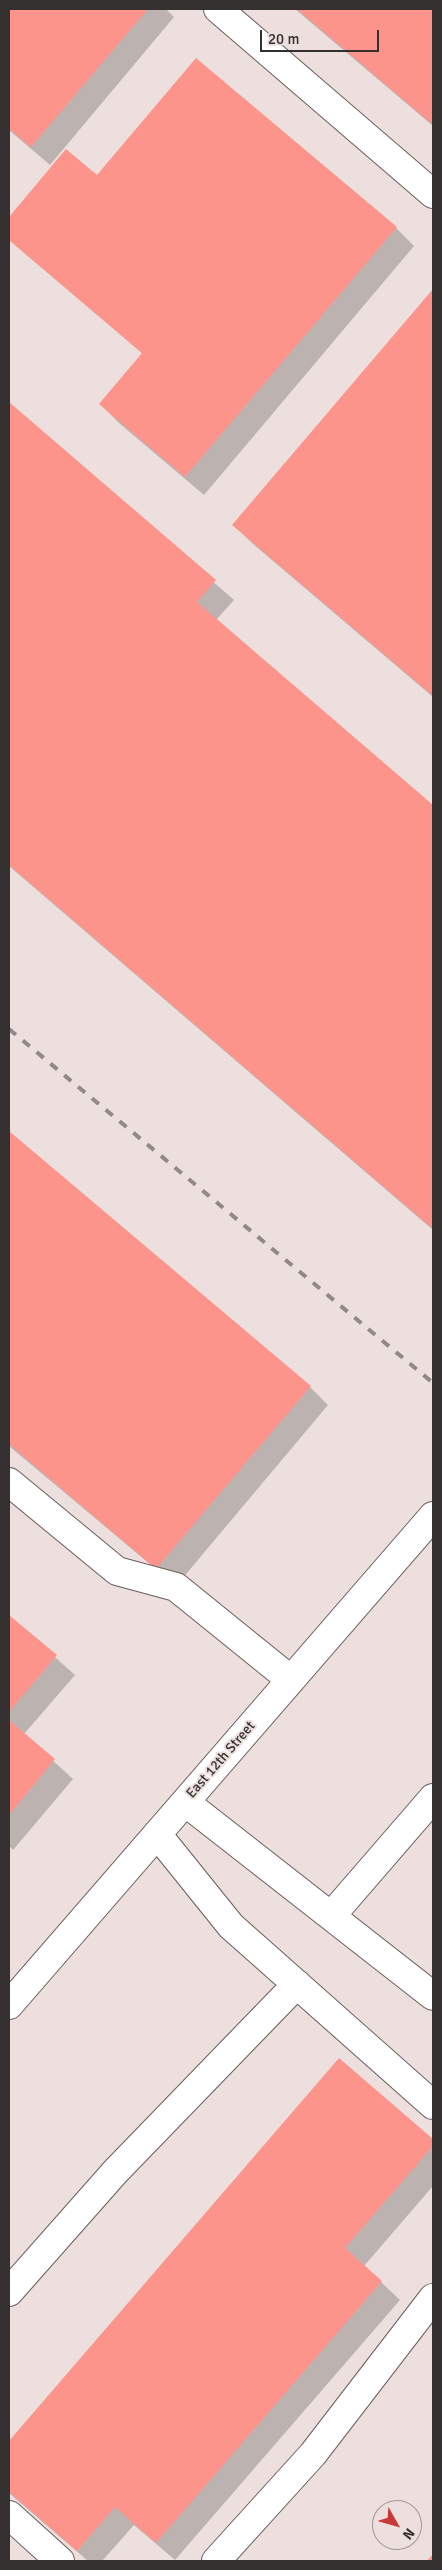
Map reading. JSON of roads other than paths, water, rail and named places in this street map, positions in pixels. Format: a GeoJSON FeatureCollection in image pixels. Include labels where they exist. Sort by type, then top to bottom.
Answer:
{"type":"FeatureCollection","features":[{"type":"Feature","properties":{"kind":"street"},"geometry":{"type":"LineString","coordinates":[[218,9],[433,194]]}},
{"type":"Feature","properties":{"kind":"street"},"geometry":{"type":"LineString","coordinates":[[9,1482],[117,1571],[176,1587],[291,1680]]}},
{"type":"Feature","properties":{"kind":"street","name":"East 12th Street"},"geometry":{"type":"LineString","coordinates":[[9,2005],[433,1516]]}},
{"type":"Feature","properties":{"kind":"street"},"geometry":{"type":"LineString","coordinates":[[331,1916],[433,1798]]}},
{"type":"Feature","properties":{"kind":"street"},"geometry":{"type":"LineString","coordinates":[[185,1802],[433,1996]]}},
{"type":"Feature","properties":{"kind":"street"},"geometry":{"type":"LineString","coordinates":[[157,1834],[231,1926],[433,2105]]}},
{"type":"Feature","properties":{"kind":"street"},"geometry":{"type":"LineString","coordinates":[[9,2292],[115,2172],[296,1984]]}},
{"type":"Feature","properties":{"kind":"street"},"geometry":{"type":"LineString","coordinates":[[216,2561],[314,2454],[433,2298]]}},
{"type":"Feature","properties":{"kind":"street"},"geometry":{"type":"LineString","coordinates":[[9,2515],[60,2561]]}},
{"type":"Feature","properties":{"kind":"railway"},"geometry":{"type":"LineString","coordinates":[[9,1029],[433,1383]]}}]}
